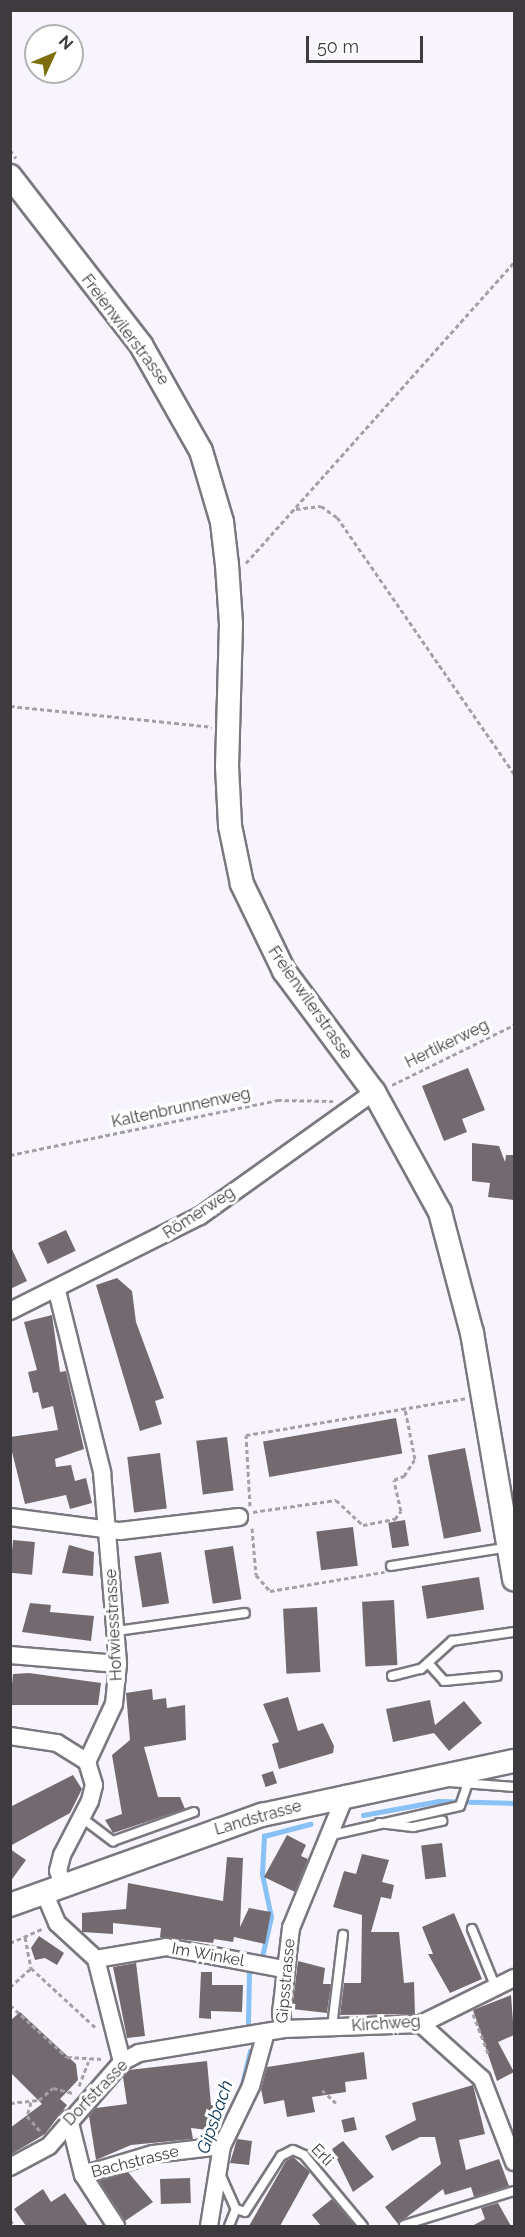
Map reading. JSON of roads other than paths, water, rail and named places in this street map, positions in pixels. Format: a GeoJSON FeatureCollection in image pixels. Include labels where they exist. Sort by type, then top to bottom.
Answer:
{"type":"FeatureCollection","features":[{"type":"Feature","properties":{"kind":"street","name":"Freienwilerstrasse"},"geometry":{"type":"LineString","coordinates":[[10,176],[54,236],[141,345],[185,415],[214,490],[227,565],[230,826],[242,884],[260,929],[374,1093],[440,1212],[459,1270],[484,1395],[514,1579]]}},
{"type":"Feature","properties":{"kind":"street","name":"Römerweg"},"geometry":{"type":"LineString","coordinates":[[10,1311],[57,1291],[200,1216],[374,1093]]}},
{"type":"Feature","properties":{"kind":"street","name":"Hofwiesstrasse"},"geometry":{"type":"LineString","coordinates":[[57,1291],[90,1410],[107,1530],[117,1631],[118,1664],[114,1704],[87,1761]]}},
{"type":"Feature","properties":{"kind":"street"},"geometry":{"type":"LineString","coordinates":[[10,1517],[107,1530],[245,1514]]}},
{"type":"Feature","properties":{"kind":"street"},"geometry":{"type":"LineString","coordinates":[[10,1655],[118,1664]]}},
{"type":"Feature","properties":{"kind":"street"},"geometry":{"type":"LineString","coordinates":[[10,1736],[57,1743],[87,1761],[94,1785],[82,1818],[62,1855],[53,1888],[57,1923],[96,1959],[121,2058]]}},
{"type":"Feature","properties":{"kind":"street","name":"Landstrasse"},"geometry":{"type":"LineString","coordinates":[[10,1905],[262,1815],[346,1794],[514,1761]]}},
{"type":"Feature","properties":{"kind":"street","name":"Gipsstrasse"},"geometry":{"type":"LineString","coordinates":[[209,2226],[221,2175],[216,2146],[251,2086],[266,2032],[284,2029],[284,1968],[291,1928],[332,1835],[346,1794]]}},
{"type":"Feature","properties":{"kind":"street","name":"Im Winkel"},"geometry":{"type":"LineString","coordinates":[[96,1959],[166,1947],[284,1968]]}},
{"type":"Feature","properties":{"kind":"street","name":"Kirchweg"},"geometry":{"type":"LineString","coordinates":[[284,2029],[421,2024],[514,1978]]}},
{"type":"Feature","properties":{"kind":"street"},"geometry":{"type":"LineString","coordinates":[[421,2024],[482,2079],[514,2162]]}},
{"type":"Feature","properties":{"kind":"street","name":"Dorfstrasse"},"geometry":{"type":"LineString","coordinates":[[11,2170],[51,2143],[121,2058],[266,2032]]}},
{"type":"Feature","properties":{"kind":"street"},"geometry":{"type":"LineString","coordinates":[[69,2119],[83,2175],[116,2226]]}},
{"type":"Feature","properties":{"kind":"street","name":"Bachstrasse"},"geometry":{"type":"LineString","coordinates":[[83,2175],[153,2154],[216,2146]]}},
{"type":"Feature","properties":{"kind":"lane"},"geometry":{"type":"LineString","coordinates":[[391,1566],[510,1547]]}},
{"type":"Feature","properties":{"kind":"lane"},"geometry":{"type":"LineString","coordinates":[[117,1631],[245,1613]]}},
{"type":"Feature","properties":{"kind":"lane"},"geometry":{"type":"LineString","coordinates":[[392,1676],[428,1663],[452,1641],[514,1632]]}},
{"type":"Feature","properties":{"kind":"lane"},"geometry":{"type":"LineString","coordinates":[[428,1663],[444,1681],[497,1676]]}},
{"type":"Feature","properties":{"kind":"lane"},"geometry":{"type":"LineString","coordinates":[[426,1777],[466,1789],[514,1787]]}},
{"type":"Feature","properties":{"kind":"lane"},"geometry":{"type":"LineString","coordinates":[[332,1835],[460,1806],[466,1789]]}},
{"type":"Feature","properties":{"kind":"lane"},"geometry":{"type":"LineString","coordinates":[[82,1818],[113,1840],[194,1812]]}},
{"type":"Feature","properties":{"kind":"lane"},"geometry":{"type":"LineString","coordinates":[[378,1823],[413,1827],[442,1821]]}},
{"type":"Feature","properties":{"kind":"lane"},"geometry":{"type":"LineString","coordinates":[[472,1929],[496,1988]]}},
{"type":"Feature","properties":{"kind":"lane"},"geometry":{"type":"LineString","coordinates":[[332,2027],[343,1935]]}},
{"type":"Feature","properties":{"kind":"lane","name":"Erli"},"geometry":{"type":"LineString","coordinates":[[236,2210],[250,2209],[280,2156],[293,2150],[304,2155],[363,2226]]}},
{"type":"Feature","properties":{"kind":"lane"},"geometry":{"type":"LineString","coordinates":[[221,2175],[236,2210],[229,2226]]}},
{"type":"Feature","properties":{"kind":"lane"},"geometry":{"type":"LineString","coordinates":[[404,2225],[514,2192]]}},
{"type":"Feature","properties":{"kind":"waterway","name":"Gipsbach"},"geometry":{"type":"LineString","coordinates":[[363,1815],[439,1801],[514,1803]]}},
{"type":"Feature","properties":{"kind":"waterway"},"geometry":{"type":"LineString","coordinates":[[262,1957],[271,1917],[262,1874],[264,1836],[310,1824]]}},
{"type":"Feature","properties":{"kind":"waterway"},"geometry":{"type":"LineString","coordinates":[[248,2023],[249,1972]]}},
{"type":"Feature","properties":{"kind":"waterway","name":"Gipsbach"},"geometry":{"type":"LineString","coordinates":[[240,2093],[250,2051]]}}]}
